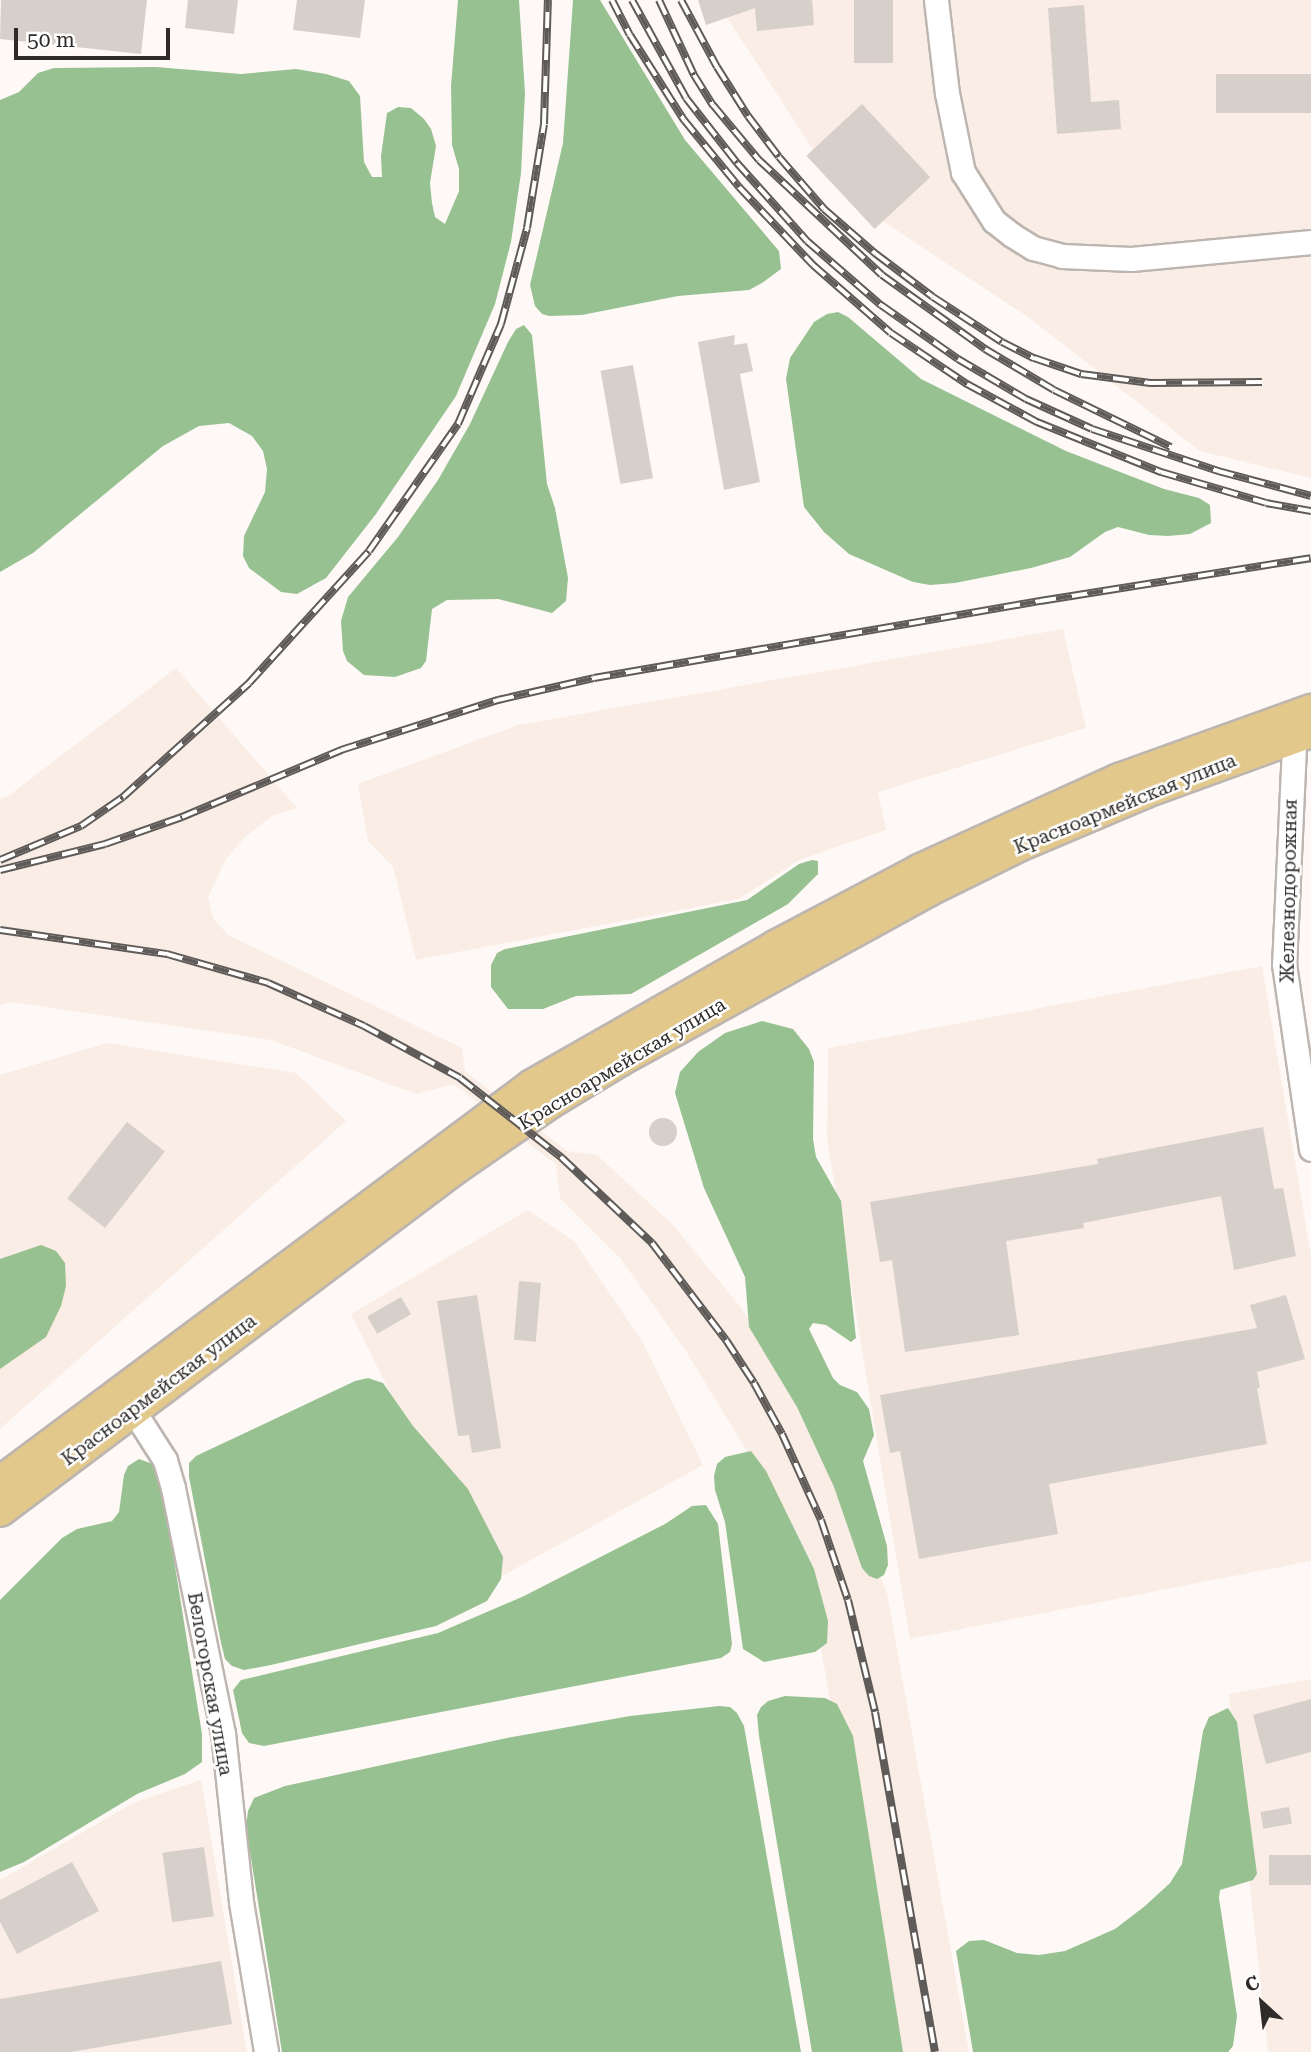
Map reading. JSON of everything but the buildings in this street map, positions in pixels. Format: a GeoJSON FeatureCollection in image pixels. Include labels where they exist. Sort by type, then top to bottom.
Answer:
{"type":"FeatureCollection","features":[{"type":"Feature","properties":{"kind":"main road","name":"Красноармейская улица"},"geometry":{"type":"LineString","coordinates":[[0,1511],[452,1171],[550,1103],[621,1060],[928,891],[1019,846],[1303,723]]}},
{"type":"Feature","properties":{"kind":"main road","name":"Красноармейская улица"},"geometry":{"type":"LineString","coordinates":[[0,1482],[532,1085],[777,944],[919,870],[1119,779],[1303,723]]}},
{"type":"Feature","properties":{"kind":"street"},"geometry":{"type":"LineString","coordinates":[[936,0],[948,104],[963,172],[994,221],[1012,235],[1033,248],[1062,256],[1131,259],[1311,242]]}},
{"type":"Feature","properties":{"kind":"street","name":"Железнодорожная"},"geometry":{"type":"LineString","coordinates":[[1303,723],[1284,964],[1311,1149]]}},
{"type":"Feature","properties":{"kind":"street","name":"Белогорская улица"},"geometry":{"type":"LineString","coordinates":[[133,1410],[165,1460],[173,1488],[223,1733],[241,1902],[266,2052]]}},
{"type":"Feature","properties":{"kind":"shaded area"},"geometry":{"type":"Polygon","coordinates":[[[720,0],[1311,0],[1311,478],[1200,451],[1028,317],[881,220],[812,148],[726,16],[720,0]]]}},
{"type":"Feature","properties":{"kind":"shaded area"},"geometry":{"type":"Polygon","coordinates":[[[1063,629],[1086,728],[878,792],[886,830],[799,860],[739,899],[416,960],[393,867],[368,841],[358,784],[518,725],[1063,629]]]}},
{"type":"Feature","properties":{"kind":"shaded area"},"geometry":{"type":"Polygon","coordinates":[[[176,668],[297,808],[272,816],[246,836],[226,859],[208,897],[213,918],[228,935],[462,1048],[465,1071],[567,1151],[597,1155],[673,1225],[738,1304],[806,1400],[887,1593],[969,2052],[893,2052],[814,1610],[794,1551],[744,1446],[687,1353],[621,1259],[560,1198],[556,1165],[454,1084],[416,1094],[271,1040],[11,1002],[0,1005],[0,799],[7,797],[176,668]]]}},
{"type":"Feature","properties":{"kind":"shaded area"},"geometry":{"type":"Polygon","coordinates":[[[1262,966],[1311,1255],[1311,1561],[910,1639],[827,1139],[828,1048],[1262,966]]]}},
{"type":"Feature","properties":{"kind":"shaded area"},"geometry":{"type":"Polygon","coordinates":[[[107,1043],[296,1073],[346,1121],[0,1429],[0,1075],[107,1043]]]}},
{"type":"Feature","properties":{"kind":"shaded area"},"geometry":{"type":"Polygon","coordinates":[[[528,1210],[575,1242],[643,1343],[703,1465],[486,1585],[351,1314],[528,1210]]]}},
{"type":"Feature","properties":{"kind":"shaded area"},"geometry":{"type":"Polygon","coordinates":[[[1311,1679],[1311,2052],[1268,2052],[1229,1694],[1311,1679]]]}},
{"type":"Feature","properties":{"kind":"shaded area"},"geometry":{"type":"Polygon","coordinates":[[[201,1780],[247,2052],[0,2052],[0,1880],[133,1803],[201,1780]]]}},
{"type":"Feature","properties":{"kind":"green space"},"geometry":{"type":"Polygon","coordinates":[[[458,0],[519,0],[525,93],[521,173],[511,242],[495,304],[456,396],[376,514],[326,578],[297,594],[281,592],[249,568],[243,556],[244,536],[265,492],[267,469],[263,451],[252,436],[229,423],[199,426],[163,446],[33,553],[0,572],[0,100],[19,92],[38,73],[54,68],[156,67],[241,74],[296,69],[326,74],[349,81],[360,96],[364,162],[372,177],[382,177],[381,156],[387,113],[398,107],[411,108],[424,119],[431,129],[436,146],[430,183],[432,203],[435,217],[445,224],[459,191],[459,169],[452,145],[451,86],[458,0]]]}},
{"type":"Feature","properties":{"kind":"green space"},"geometry":{"type":"Polygon","coordinates":[[[573,0],[600,0],[685,140],[779,251],[781,269],[762,283],[749,290],[678,296],[582,315],[549,316],[542,314],[535,306],[530,285],[563,143],[573,0]]]}},
{"type":"Feature","properties":{"kind":"green space"},"geometry":{"type":"Polygon","coordinates":[[[838,312],[848,317],[921,379],[1066,451],[1164,489],[1199,498],[1210,505],[1211,523],[1190,534],[1168,536],[1149,535],[1118,527],[1105,532],[1070,557],[1031,568],[955,583],[930,585],[913,582],[849,554],[824,532],[804,507],[786,379],[790,358],[814,322],[827,314],[838,312]]]}},
{"type":"Feature","properties":{"kind":"green space"},"geometry":{"type":"Polygon","coordinates":[[[524,325],[532,335],[547,484],[555,508],[568,578],[566,601],[552,613],[498,599],[447,600],[432,609],[426,661],[421,668],[395,677],[364,675],[347,661],[343,651],[341,621],[348,597],[398,537],[438,480],[470,424],[508,342],[516,329],[524,325]]]}},
{"type":"Feature","properties":{"kind":"green space"},"geometry":{"type":"Polygon","coordinates":[[[818,861],[818,874],[788,904],[631,994],[576,996],[543,1009],[508,1009],[491,987],[491,965],[497,953],[505,949],[747,900],[799,864],[818,861]]]}},
{"type":"Feature","properties":{"kind":"green space"},"geometry":{"type":"Polygon","coordinates":[[[762,1021],[793,1029],[809,1049],[814,1062],[813,1139],[816,1157],[841,1201],[856,1338],[851,1342],[826,1325],[813,1323],[809,1329],[833,1378],[840,1385],[857,1392],[869,1409],[874,1435],[863,1461],[887,1546],[888,1565],[884,1575],[877,1579],[869,1576],[862,1568],[834,1487],[797,1407],[749,1327],[745,1277],[704,1188],[675,1093],[680,1072],[698,1052],[725,1033],[762,1021]]]}},
{"type":"Feature","properties":{"kind":"green space"},"geometry":{"type":"Polygon","coordinates":[[[41,1245],[56,1251],[65,1263],[66,1286],[61,1306],[46,1337],[0,1369],[0,1259],[41,1245]]]}},
{"type":"Feature","properties":{"kind":"green space"},"geometry":{"type":"Polygon","coordinates":[[[368,1378],[383,1383],[413,1426],[468,1489],[503,1557],[501,1579],[487,1601],[436,1626],[271,1665],[244,1670],[232,1666],[225,1659],[221,1643],[189,1477],[189,1463],[196,1456],[355,1381],[368,1378]]]}},
{"type":"Feature","properties":{"kind":"green space"},"geometry":{"type":"Polygon","coordinates":[[[751,1451],[766,1471],[814,1569],[828,1621],[827,1643],[815,1652],[764,1662],[743,1649],[725,1522],[715,1490],[714,1476],[717,1464],[725,1457],[751,1451]]]}},
{"type":"Feature","properties":{"kind":"green space"},"geometry":{"type":"Polygon","coordinates":[[[139,1459],[153,1464],[161,1479],[202,1734],[202,1762],[185,1774],[137,1794],[24,1862],[0,1872],[0,1600],[62,1538],[77,1529],[112,1521],[119,1512],[124,1475],[128,1466],[139,1459]]]}},
{"type":"Feature","properties":{"kind":"green space"},"geometry":{"type":"Polygon","coordinates":[[[706,1505],[718,1524],[732,1644],[730,1652],[721,1658],[264,1746],[249,1743],[242,1733],[233,1690],[241,1680],[438,1633],[524,1596],[665,1524],[692,1506],[706,1505]]]}},
{"type":"Feature","properties":{"kind":"green space"},"geometry":{"type":"Polygon","coordinates":[[[785,1696],[825,1698],[837,1704],[853,1736],[903,2052],[812,2052],[757,1715],[768,1701],[785,1696]]]}},
{"type":"Feature","properties":{"kind":"green space"},"geometry":{"type":"Polygon","coordinates":[[[730,1707],[744,1726],[801,2052],[282,2052],[246,1827],[248,1811],[254,1798],[285,1786],[507,1738],[630,1716],[730,1707]]]}},
{"type":"Feature","properties":{"kind":"green space"},"geometry":{"type":"Polygon","coordinates":[[[1228,1708],[1237,1722],[1257,1874],[1253,1880],[1220,1890],[1237,2016],[1233,2046],[1228,2052],[973,2052],[956,1951],[969,1941],[984,1940],[1017,1953],[1039,1955],[1065,1951],[1115,1929],[1145,1906],[1170,1883],[1182,1864],[1203,1731],[1209,1717],[1228,1708]]]}},
{"type":"Feature","properties":{"kind":"railway"},"geometry":{"type":"LineString","coordinates":[[0,860],[81,826],[123,797],[249,683],[369,551],[458,424],[501,324],[527,228],[544,124],[548,0]]}},
{"type":"Feature","properties":{"kind":"railway"},"geometry":{"type":"LineString","coordinates":[[612,0],[630,35],[684,120],[739,187],[813,265],[891,333],[967,384],[1037,422],[1161,472],[1266,503],[1311,511]]}},
{"type":"Feature","properties":{"kind":"railway"},"geometry":{"type":"LineString","coordinates":[[632,0],[686,98],[737,163],[807,241],[881,305],[958,359],[1026,399],[1092,429],[1218,471],[1311,496]]}},
{"type":"Feature","properties":{"kind":"railway"},"geometry":{"type":"LineString","coordinates":[[659,0],[694,75],[713,105],[759,160],[882,275],[985,349],[1054,390],[1171,447]]}},
{"type":"Feature","properties":{"kind":"railway"},"geometry":{"type":"LineString","coordinates":[[681,0],[717,67],[748,116],[779,157],[824,209],[876,254],[933,297],[1002,342],[1034,358],[1081,374],[1150,383],[1262,382]]}},
{"type":"Feature","properties":{"kind":"railway"},"geometry":{"type":"LineString","coordinates":[[0,870],[105,844],[182,817],[341,750],[498,700],[594,678],[1040,601],[1311,558]]}},
{"type":"Feature","properties":{"kind":"railway"},"geometry":{"type":"LineString","coordinates":[[0,930],[167,954],[268,983],[364,1026],[460,1078],[562,1158],[652,1243],[726,1340],[754,1383],[782,1434],[821,1520],[848,1600],[875,1712],[935,2052]]}}]}
